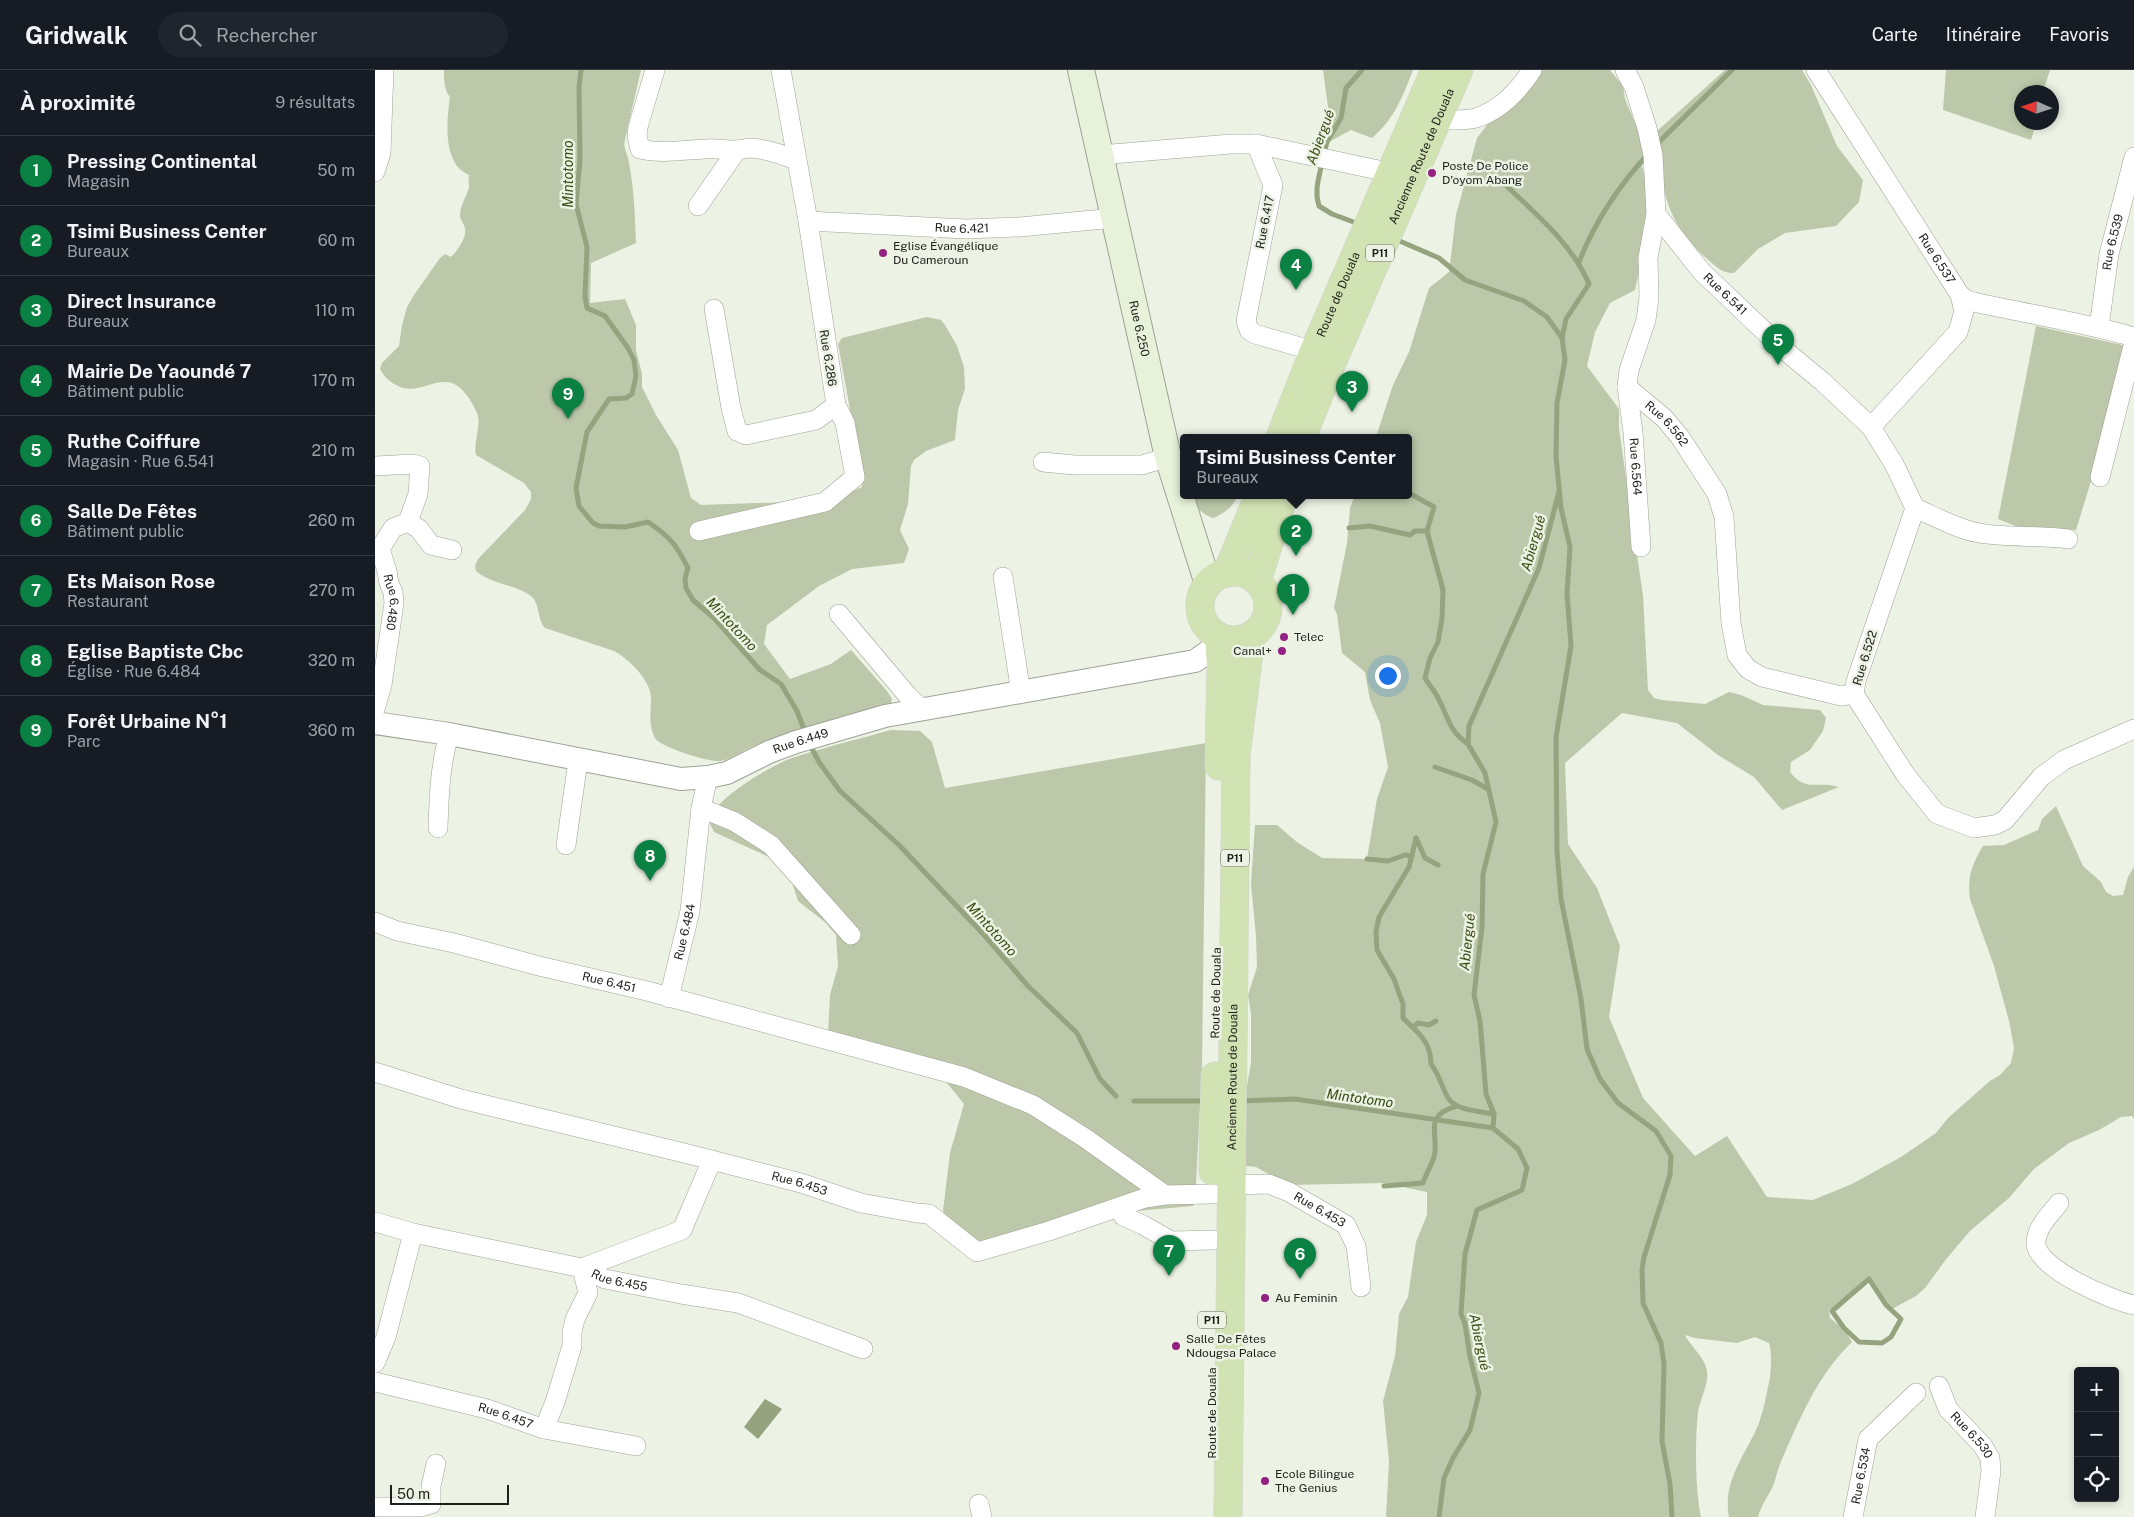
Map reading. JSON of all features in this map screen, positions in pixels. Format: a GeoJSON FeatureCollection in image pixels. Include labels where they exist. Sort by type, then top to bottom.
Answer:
{"type":"FeatureCollection","features":[{"type":"Feature","properties":{"kind":"main road","name":"Rue 6.250"},"geometry":{"type":"LineString","coordinates":[[1081,70],[1168,458],[1180,487]]}},
{"type":"Feature","properties":{"kind":"main road","name":"Route de Douala"},"geometry":{"type":"LineString","coordinates":[[1281,434],[1314,351],[1402,175],[1435,70]]}},
{"type":"Feature","properties":{"kind":"main road","name":"Ancienne Route de Douala"},"geometry":{"type":"LineString","coordinates":[[1303,434],[1402,175],[1437,120],[1459,70]]}},
{"type":"Feature","properties":{"kind":"main road","name":"Rue 6.250"},"geometry":{"type":"LineString","coordinates":[[1185,499],[1218,579]]}},
{"type":"Feature","properties":{"kind":"main road"},"geometry":{"type":"LineString","coordinates":[[1218,579],[1243,574],[1257,581],[1263,588],[1268,606],[1263,624],[1251,637],[1239,641],[1226,640],[1219,637],[1208,628],[1201,614],[1201,598],[1218,579],[1257,499]]}},
{"type":"Feature","properties":{"kind":"main road"},"geometry":{"type":"LineString","coordinates":[[1257,581],[1283,499]]}},
{"type":"Feature","properties":{"kind":"main road","name":"Route de Douala"},"geometry":{"type":"LineString","coordinates":[[1219,637],[1221,664],[1224,1101]]}},
{"type":"Feature","properties":{"kind":"main road","name":"Ancienne Route de Douala"},"geometry":{"type":"LineString","coordinates":[[1228,1517],[1222,1190],[1224,1101],[1236,755],[1251,637]]}},
{"type":"Feature","properties":{"kind":"main road","name":"Route de Douala"},"geometry":{"type":"LineString","coordinates":[[1211,1517],[1213,1240],[1222,1190]]}},
{"type":"Feature","properties":{"kind":"street"},"geometry":{"type":"LineString","coordinates":[[375,172],[381,153],[384,70]]}},
{"type":"Feature","properties":{"kind":"street"},"geometry":{"type":"LineString","coordinates":[[655,70],[638,126],[637,136],[640,148],[657,153],[723,148],[737,150],[749,148],[763,149],[796,160]]}},
{"type":"Feature","properties":{"kind":"street","name":"Rue 6.286"},"geometry":{"type":"LineString","coordinates":[[699,531],[825,502],[855,478],[845,423],[836,406],[808,221],[781,70]]}},
{"type":"Feature","properties":{"kind":"street"},"geometry":{"type":"LineString","coordinates":[[1437,120],[1475,118],[1500,106],[1525,81],[1532,70]]}},
{"type":"Feature","properties":{"kind":"street"},"geometry":{"type":"LineString","coordinates":[[1625,70],[1634,87],[1653,155],[1656,214],[1648,258],[1649,297],[1646,320],[1629,370],[1627,387]]}},
{"type":"Feature","properties":{"kind":"street","name":"Rue 6.537"},"geometry":{"type":"LineString","coordinates":[[1816,70],[1960,294],[1967,300],[2057,320],[2099,327],[2134,337]]}},
{"type":"Feature","properties":{"kind":"street"},"geometry":{"type":"LineString","coordinates":[[1100,155],[1231,144],[1256,144],[1402,175]]}},
{"type":"Feature","properties":{"kind":"street","name":"Rue 6.417"},"geometry":{"type":"LineString","coordinates":[[1256,144],[1273,185],[1246,322],[1249,330],[1255,334],[1314,351]]}},
{"type":"Feature","properties":{"kind":"street"},"geometry":{"type":"LineString","coordinates":[[698,206],[737,150]]}},
{"type":"Feature","properties":{"kind":"street"},"geometry":{"type":"LineString","coordinates":[[1273,185],[1293,152]]}},
{"type":"Feature","properties":{"kind":"street","name":"Rue 6.539"},"geometry":{"type":"LineString","coordinates":[[2099,327],[2109,254],[2134,157]]}},
{"type":"Feature","properties":{"kind":"street","name":"Rue 6.541"},"geometry":{"type":"LineString","coordinates":[[1656,214],[1702,272],[1782,348],[1823,382],[1871,427]]}},
{"type":"Feature","properties":{"kind":"street","name":"Rue 6.421"},"geometry":{"type":"LineString","coordinates":[[808,221],[966,229],[1046,225],[1114,218]]}},
{"type":"Feature","properties":{"kind":"street"},"geometry":{"type":"LineString","coordinates":[[1960,294],[1964,310],[1958,332],[1871,427],[1894,464],[1915,508],[1963,529],[1981,533],[2068,539]]}},
{"type":"Feature","properties":{"kind":"street"},"geometry":{"type":"LineString","coordinates":[[714,309],[731,408],[737,431],[747,435],[816,420],[836,406]]}},
{"type":"Feature","properties":{"kind":"street"},"geometry":{"type":"LineString","coordinates":[[2100,477],[2134,342]]}},
{"type":"Feature","properties":{"kind":"street","name":"Rue 6.564"},"geometry":{"type":"LineString","coordinates":[[1627,387],[1633,432],[1641,547]]}},
{"type":"Feature","properties":{"kind":"street","name":"Rue 6.562"},"geometry":{"type":"LineString","coordinates":[[1627,387],[1664,418],[1680,437],[1717,494],[1724,517],[1731,623],[1737,655],[1748,669],[1762,677],[1841,696],[1854,694]]}},
{"type":"Feature","properties":{"kind":"street"},"geometry":{"type":"LineString","coordinates":[[1043,462],[1073,466],[1141,465],[1168,458]]}},
{"type":"Feature","properties":{"kind":"street"},"geometry":{"type":"LineString","coordinates":[[375,466],[413,464],[420,466],[419,494],[408,522],[419,529],[431,545],[452,550]]}},
{"type":"Feature","properties":{"kind":"street","name":"Rue 6.522"},"geometry":{"type":"LineString","coordinates":[[1915,508],[1856,681],[1854,694],[1905,774],[1937,814],[1964,826],[1974,828],[1995,825],[2005,820],[2041,777],[2064,760],[2134,729]]}},
{"type":"Feature","properties":{"kind":"street","name":"Rue 6.480"},"geometry":{"type":"LineString","coordinates":[[375,709],[382,685],[394,603],[393,592],[380,549],[393,528],[408,522]]}},
{"type":"Feature","properties":{"kind":"street"},"geometry":{"type":"LineString","coordinates":[[1003,577],[1021,693]]}},
{"type":"Feature","properties":{"kind":"street"},"geometry":{"type":"LineString","coordinates":[[839,614],[908,696],[922,709]]}},
{"type":"Feature","properties":{"kind":"street"},"geometry":{"type":"LineString","coordinates":[[375,615],[381,615],[391,626]]}},
{"type":"Feature","properties":{"kind":"street","name":"Rue 6.449"},"geometry":{"type":"LineString","coordinates":[[375,723],[449,734],[578,761],[681,779],[707,777],[727,773],[769,752],[796,742],[885,716],[1195,661],[1209,651],[1219,637]]}},
{"type":"Feature","properties":{"kind":"street"},"geometry":{"type":"LineString","coordinates":[[438,828],[439,778],[442,758],[449,734]]}},
{"type":"Feature","properties":{"kind":"street"},"geometry":{"type":"LineString","coordinates":[[565,845],[578,761]]}},
{"type":"Feature","properties":{"kind":"street","name":"Rue 6.484"},"geometry":{"type":"LineString","coordinates":[[669,998],[690,910],[701,808],[707,777]]}},
{"type":"Feature","properties":{"kind":"street"},"geometry":{"type":"LineString","coordinates":[[701,808],[735,822],[771,845],[851,935]]}},
{"type":"Feature","properties":{"kind":"street","name":"Rue 6.451"},"geometry":{"type":"LineString","coordinates":[[375,922],[397,931],[454,943],[669,998],[964,1077],[1033,1105],[1085,1138],[1165,1195]]}},
{"type":"Feature","properties":{"kind":"street","name":"Rue 6.453"},"geometry":{"type":"LineString","coordinates":[[375,1072],[461,1099],[573,1125],[801,1183],[861,1203],[917,1214],[929,1214],[977,1252],[1049,1231],[1145,1198],[1269,1184],[1289,1192],[1346,1225],[1356,1246],[1361,1286]]}},
{"type":"Feature","properties":{"kind":"street"},"geometry":{"type":"LineString","coordinates":[[544,1429],[555,1402],[572,1346],[572,1332],[575,1320],[588,1293],[582,1268],[683,1230],[712,1160]]}},
{"type":"Feature","properties":{"kind":"street"},"geometry":{"type":"LineString","coordinates":[[2059,1203],[2038,1232],[2036,1242],[2040,1254],[2067,1277],[2102,1296],[2134,1305]]}},
{"type":"Feature","properties":{"kind":"street"},"geometry":{"type":"LineString","coordinates":[[1123,1216],[1171,1241],[1213,1240]]}},
{"type":"Feature","properties":{"kind":"street","name":"Rue 6.455"},"geometry":{"type":"LineString","coordinates":[[375,1222],[413,1233],[582,1268],[605,1279],[738,1303],[863,1349]]}},
{"type":"Feature","properties":{"kind":"street"},"geometry":{"type":"LineString","coordinates":[[375,1363],[386,1337],[413,1233]]}},
{"type":"Feature","properties":{"kind":"street","name":"Rue 6.457"},"geometry":{"type":"LineString","coordinates":[[375,1382],[487,1409],[544,1429],[636,1446]]}},
{"type":"Feature","properties":{"kind":"street","name":"Rue 6.530"},"geometry":{"type":"LineString","coordinates":[[1939,1386],[1949,1409],[1983,1446],[1990,1458],[1991,1471],[1985,1517]]}},
{"type":"Feature","properties":{"kind":"street","name":"Rue 6.534"},"geometry":{"type":"LineString","coordinates":[[1853,1517],[1868,1439],[1916,1393]]}},
{"type":"Feature","properties":{"kind":"street"},"geometry":{"type":"LineString","coordinates":[[375,1507],[421,1508],[431,1504],[431,1486],[436,1464]]}},
{"type":"Feature","properties":{"kind":"shaded area"},"geometry":{"type":"Polygon","coordinates":[[[444,70],[641,70],[624,144],[629,160],[632,183],[636,243],[591,263],[590,303],[625,299],[636,325],[636,350],[642,374],[642,387],[656,415],[678,450],[691,498],[701,505],[817,501],[845,495],[862,487],[863,480],[838,344],[842,338],[927,317],[941,320],[945,325],[957,346],[964,367],[965,389],[958,410],[955,440],[926,451],[914,460],[911,466],[908,504],[900,530],[909,549],[904,563],[852,569],[819,586],[767,625],[764,644],[790,679],[831,664],[851,650],[887,691],[892,699],[891,704],[843,716],[791,733],[754,746],[721,761],[707,760],[686,754],[666,746],[655,738],[651,724],[651,700],[648,685],[633,665],[614,651],[545,628],[536,603],[531,596],[483,576],[476,571],[475,566],[478,559],[525,510],[531,499],[531,492],[524,483],[476,455],[477,413],[460,388],[445,382],[409,389],[403,388],[389,380],[380,369],[382,363],[399,346],[407,307],[414,295],[440,258],[445,254],[451,257],[459,248],[465,236],[465,228],[460,214],[469,187],[469,175],[457,166],[450,151],[447,123],[450,97],[445,88],[444,70]]]}},
{"type":"Feature","properties":{"kind":"shaded area"},"geometry":{"type":"Polygon","coordinates":[[[1323,70],[1413,70],[1392,115],[1372,138],[1351,130],[1329,142],[1320,137],[1329,114],[1323,70]]]}},
{"type":"Feature","properties":{"kind":"shaded area"},"geometry":{"type":"Polygon","coordinates":[[[1539,70],[1610,70],[1623,86],[1625,99],[1641,137],[1644,152],[1642,166],[1650,197],[1651,215],[1635,290],[1610,303],[1595,332],[1587,366],[1619,409],[1619,429],[1643,596],[1648,690],[1654,698],[1662,700],[1705,704],[1729,692],[1763,705],[1820,710],[1826,718],[1823,731],[1810,750],[1791,762],[1790,772],[1807,784],[1839,787],[1782,810],[1754,777],[1718,755],[1677,723],[1622,713],[1565,763],[1568,844],[1597,888],[1620,946],[1609,1017],[1643,1098],[1695,1156],[1727,1136],[1767,1197],[1813,1200],[1852,1184],[1901,1157],[1936,1133],[1948,1118],[1990,1081],[2000,1075],[2011,1063],[2014,1048],[2009,1021],[1994,966],[1970,899],[1969,884],[1971,871],[1983,846],[2004,845],[2038,830],[2042,819],[2056,806],[2083,866],[2101,882],[2106,892],[2113,896],[2123,895],[2128,877],[2134,867],[2134,1119],[2132,1116],[2121,1117],[2099,1130],[2069,1143],[2034,1169],[2009,1198],[1970,1231],[1925,1288],[1916,1296],[1892,1309],[1869,1282],[1865,1280],[1829,1310],[1830,1318],[1845,1330],[1852,1342],[1829,1369],[1810,1399],[1758,1517],[1729,1517],[1728,1504],[1732,1479],[1754,1435],[1764,1406],[1770,1373],[1771,1355],[1769,1343],[1755,1337],[1737,1343],[1685,1335],[1700,1356],[1707,1371],[1707,1381],[1698,1412],[1696,1437],[1696,1465],[1701,1517],[1386,1517],[1389,1461],[1383,1401],[1395,1356],[1399,1314],[1408,1297],[1416,1242],[1427,1215],[1427,1192],[1384,1183],[1288,1185],[1256,1167],[1239,1165],[1238,1137],[1251,1063],[1251,1014],[1248,995],[1257,967],[1251,884],[1255,825],[1277,825],[1297,842],[1322,858],[1367,859],[1377,799],[1388,767],[1380,723],[1370,700],[1365,672],[1342,653],[1337,614],[1334,608],[1347,543],[1350,508],[1353,499],[1412,499],[1412,434],[1377,434],[1393,385],[1409,352],[1429,288],[1449,272],[1456,215],[1477,138],[1517,86],[1539,70]]]}},
{"type":"Feature","properties":{"kind":"shaded area"},"geometry":{"type":"Polygon","coordinates":[[[1725,70],[1802,70],[1811,85],[1837,146],[1863,180],[1859,202],[1836,226],[1785,233],[1758,249],[1734,273],[1729,273],[1715,266],[1691,243],[1681,230],[1667,200],[1663,185],[1656,132],[1725,70]]]}},
{"type":"Feature","properties":{"kind":"shaded area"},"geometry":{"type":"Polygon","coordinates":[[[1946,70],[2050,70],[2045,85],[2014,85],[2014,130],[2034,130],[2031,140],[1943,110],[1946,70]]]}},
{"type":"Feature","properties":{"kind":"shaded area"},"geometry":{"type":"Polygon","coordinates":[[[2036,326],[2127,346],[2104,439],[2076,530],[2018,527],[1998,519],[2036,326]]]}},
{"type":"Feature","properties":{"kind":"shaded area"},"geometry":{"type":"Polygon","coordinates":[[[1194,499],[1236,499],[1228,509],[1213,518],[1199,509],[1194,499]]]}},
{"type":"Feature","properties":{"kind":"shaded area"},"geometry":{"type":"Polygon","coordinates":[[[891,730],[920,731],[932,742],[945,788],[1206,743],[1202,1069],[1195,1202],[1193,1206],[1125,1212],[977,1250],[950,1225],[943,1211],[950,1153],[964,1104],[935,1068],[828,1035],[830,995],[838,966],[836,935],[826,923],[798,901],[791,879],[778,861],[714,832],[710,822],[713,813],[731,794],[772,767],[804,754],[891,730]]]}},
{"type":"Feature","properties":{"kind":"shaded area"},"geometry":{"type":"Polygon","coordinates":[[[765,1399],[782,1409],[758,1439],[744,1427],[765,1399]]]}},
{"type":"Feature","properties":{"kind":"waterway","name":"Mintotomo"},"geometry":{"type":"LineString","coordinates":[[581,70],[579,87],[580,160],[576,204],[587,247],[585,297],[587,308],[605,316],[628,348],[634,360],[636,376],[632,394],[626,398],[609,399],[587,432],[576,488],[579,506],[593,523],[599,526],[625,527],[648,522],[662,532],[676,547],[688,568],[685,578],[686,588],[693,600],[715,619],[760,670],[781,684],[797,711],[805,732]]}},
{"type":"Feature","properties":{"kind":"waterway","name":"Abiergué"},"geometry":{"type":"LineString","coordinates":[[1324,154],[1327,142],[1341,118],[1346,88],[1362,70]]}},
{"type":"Feature","properties":{"kind":"waterway"},"geometry":{"type":"LineString","coordinates":[[1656,145],[1732,70]]}},
{"type":"Feature","properties":{"kind":"waterway"},"geometry":{"type":"LineString","coordinates":[[1579,262],[1592,232],[1608,205],[1626,179],[1647,155]]}},
{"type":"Feature","properties":{"kind":"waterway","name":"Abiergué"},"geometry":{"type":"LineString","coordinates":[[1322,163],[1317,189],[1319,206],[1332,214],[1359,224]]}},
{"type":"Feature","properties":{"kind":"waterway","name":"Abiergué"},"geometry":{"type":"LineString","coordinates":[[1496,176],[1560,239],[1572,253],[1589,284],[1566,319],[1562,338]]}},
{"type":"Feature","properties":{"kind":"waterway"},"geometry":{"type":"LineString","coordinates":[[1395,239],[1439,258],[1465,280],[1524,301],[1547,317],[1562,338],[1565,360],[1557,403],[1556,456],[1561,508],[1570,547],[1567,594],[1571,646],[1556,737],[1557,851],[1561,899],[1581,999],[1587,1049],[1600,1079],[1618,1103],[1656,1131],[1671,1156],[1670,1175],[1644,1257],[1642,1269],[1643,1303],[1661,1343],[1664,1364],[1662,1441],[1670,1484],[1672,1517]]}},
{"type":"Feature","properties":{"kind":"waterway","name":"Abiergué"},"geometry":{"type":"LineString","coordinates":[[1439,1517],[1444,1478],[1453,1458],[1470,1430],[1479,1393],[1470,1357],[1465,1324],[1461,1314],[1465,1254],[1477,1210],[1522,1190],[1527,1168],[1518,1149],[1493,1128],[1494,1114],[1486,1094],[1480,1021],[1474,995],[1482,927],[1483,874],[1496,822],[1485,773],[1468,744],[1469,726],[1539,568],[1559,492]]}},
{"type":"Feature","properties":{"kind":"waterway"},"geometry":{"type":"LineString","coordinates":[[1412,495],[1434,507],[1427,531],[1443,590],[1442,618],[1438,642],[1430,658],[1425,678],[1437,695],[1456,734],[1468,744]]}},
{"type":"Feature","properties":{"kind":"waterway"},"geometry":{"type":"LineString","coordinates":[[1349,528],[1370,526],[1410,535],[1415,531],[1427,531]]}},
{"type":"Feature","properties":{"kind":"waterway","name":"Mintotomo"},"geometry":{"type":"LineString","coordinates":[[810,745],[819,762],[840,791],[899,845],[985,936],[1028,986],[1077,1033],[1100,1079],[1116,1096]]}},
{"type":"Feature","properties":{"kind":"waterway"},"geometry":{"type":"LineString","coordinates":[[1435,767],[1472,780],[1488,789]]}},
{"type":"Feature","properties":{"kind":"waterway"},"geometry":{"type":"LineString","coordinates":[[1416,838],[1409,867],[1379,917],[1376,932],[1377,950],[1394,979],[1403,1004],[1403,1018],[1426,1043],[1429,1049],[1431,1064],[1450,1101],[1468,1110],[1494,1114]]}},
{"type":"Feature","properties":{"kind":"waterway"},"geometry":{"type":"LineString","coordinates":[[1416,838],[1425,858],[1438,865]]}},
{"type":"Feature","properties":{"kind":"waterway"},"geometry":{"type":"LineString","coordinates":[[1367,859],[1388,861],[1405,855],[1412,856]]}},
{"type":"Feature","properties":{"kind":"waterway"},"geometry":{"type":"LineString","coordinates":[[1413,1027],[1418,1023],[1429,1025],[1436,1021]]}},
{"type":"Feature","properties":{"kind":"waterway","name":"Mintotomo"},"geometry":{"type":"LineString","coordinates":[[1239,1101],[1295,1099],[1493,1128]]}},
{"type":"Feature","properties":{"kind":"waterway","name":"Mintotomo"},"geometry":{"type":"LineString","coordinates":[[1134,1101],[1206,1101]]}},
{"type":"Feature","properties":{"kind":"waterway"},"geometry":{"type":"LineString","coordinates":[[1384,1186],[1423,1183],[1434,1157],[1435,1121],[1446,1110],[1457,1106]]}},
{"type":"Feature","properties":{"kind":"waterway"},"geometry":{"type":"LineString","coordinates":[[1869,1279],[1886,1305],[1901,1319],[1891,1337],[1882,1343],[1859,1342],[1844,1328],[1832,1311],[1869,1279]]}},
{"type":"Feature","properties":{"kind":"place","name":"Poste De Police D'oyom Abang"},"geometry":{"type":"Point","coordinates":[1432,173]}},
{"type":"Feature","properties":{"kind":"place","name":"Eglise Évangélique Du Cameroun"},"geometry":{"type":"Point","coordinates":[883,253]}},
{"type":"Feature","properties":{"kind":"place","name":"Mairie De Yaoundé 7"},"geometry":{"type":"Point","coordinates":[1296,290]}},
{"type":"Feature","properties":{"kind":"place","name":"Ruthe Coiffure"},"geometry":{"type":"Point","coordinates":[1778,365]}},
{"type":"Feature","properties":{"kind":"place","name":"Direct Insurance"},"geometry":{"type":"Point","coordinates":[1352,412]}},
{"type":"Feature","properties":{"kind":"place","name":"Forêt Urbaine N°1"},"geometry":{"type":"Point","coordinates":[568,419]}},
{"type":"Feature","properties":{"kind":"place","name":"Tsimi Business Center"},"geometry":{"type":"Point","coordinates":[1296,556]}},
{"type":"Feature","properties":{"kind":"place","name":"Pressing Continental"},"geometry":{"type":"Point","coordinates":[1293,615]}},
{"type":"Feature","properties":{"kind":"place","name":"Telec"},"geometry":{"type":"Point","coordinates":[1284,637]}},
{"type":"Feature","properties":{"kind":"place","name":"Canal+"},"geometry":{"type":"Point","coordinates":[1282,651]}},
{"type":"Feature","properties":{"kind":"place","name":"Eglise Baptiste Cbc"},"geometry":{"type":"Point","coordinates":[650,881]}},
{"type":"Feature","properties":{"kind":"place","name":"Ets Maison Rose"},"geometry":{"type":"Point","coordinates":[1169,1276]}},
{"type":"Feature","properties":{"kind":"place","name":"Salle De Fêtes"},"geometry":{"type":"Point","coordinates":[1300,1279]}},
{"type":"Feature","properties":{"kind":"place","name":"Au Feminin"},"geometry":{"type":"Point","coordinates":[1265,1298]}},
{"type":"Feature","properties":{"kind":"place","name":"Salle De Fêtes Ndougsa Palace"},"geometry":{"type":"Point","coordinates":[1176,1346]}},
{"type":"Feature","properties":{"kind":"place","name":"Ecole Bilingue The Genius"},"geometry":{"type":"Point","coordinates":[1265,1481]}}]}
